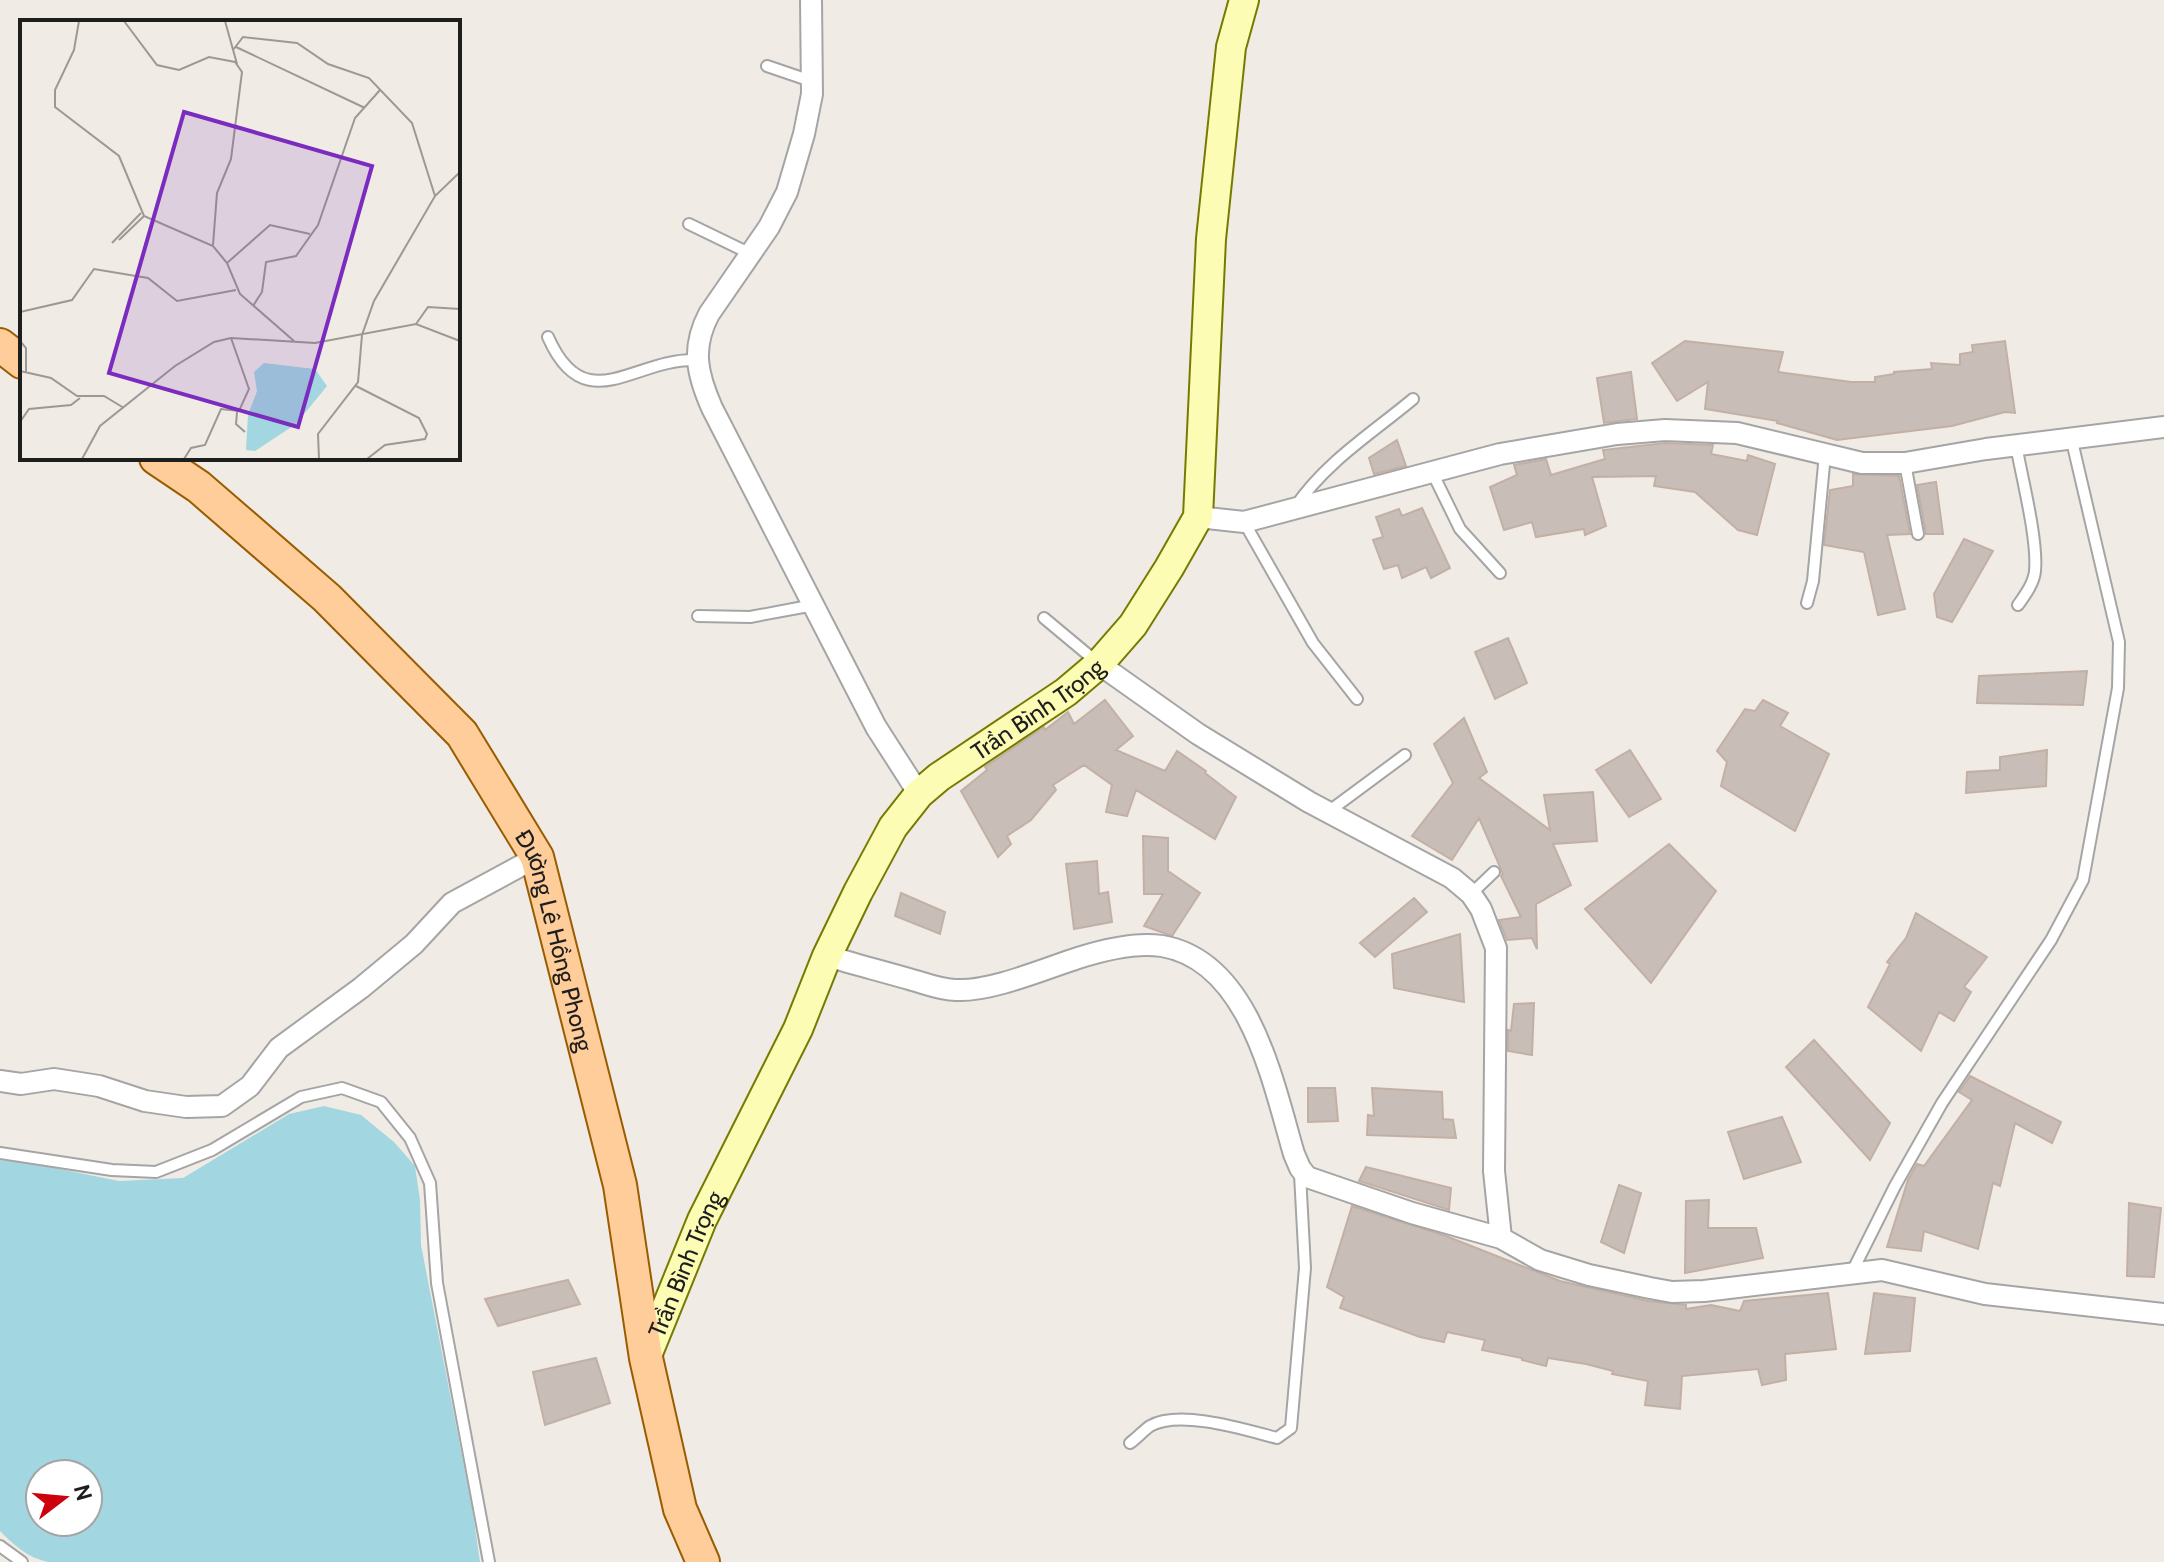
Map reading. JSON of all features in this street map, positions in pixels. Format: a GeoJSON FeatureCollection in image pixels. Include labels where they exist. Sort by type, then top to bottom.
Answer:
{"type":"FeatureCollection","features":[{"type":"Feature","properties":{"kind":"main road"},"geometry":{"type":"LineString","coordinates":[[0,345],[20,360]]}},
{"type":"Feature","properties":{"kind":"main road","name":"Đường Lê Hồng Phong"},"geometry":{"type":"LineString","coordinates":[[159,460],[199,487],[327,598],[462,734],[537,857],[620,1185],[646,1358],[680,1509],[703,1562]]}},
{"type":"Feature","properties":{"kind":"street"},"geometry":{"type":"LineString","coordinates":[[811,0],[812,94],[787,192],[769,227],[702,327],[696,360],[700,381],[712,408],[876,727],[919,794]]}},
{"type":"Feature","properties":{"kind":"street","name":"Trần Bình Trọng"},"geometry":{"type":"LineString","coordinates":[[646,1358],[702,1220],[798,1029],[827,956],[893,827],[919,794],[939,777],[1066,692],[1099,664],[1133,625],[1198,517],[1211,239],[1231,47],[1244,0]]}},
{"type":"Feature","properties":{"kind":"street"},"geometry":{"type":"LineString","coordinates":[[1198,517],[1244,522],[1500,454],[1617,434],[1665,430],[1737,433],[1862,463],[1905,463],[2071,437],[2164,427]]}},
{"type":"Feature","properties":{"kind":"street"},"geometry":{"type":"LineString","coordinates":[[1099,664],[1198,734],[1328,812],[1452,878],[1471,894],[1481,909],[1496,948],[1494,1171],[1501,1238]]}},
{"type":"Feature","properties":{"kind":"street"},"geometry":{"type":"LineString","coordinates":[[0,1081],[21,1084],[54,1079],[99,1086],[145,1101],[186,1107],[222,1106],[250,1086],[279,1048],[414,944],[452,903],[537,857]]}},
{"type":"Feature","properties":{"kind":"street"},"geometry":{"type":"LineString","coordinates":[[827,956],[956,991],[981,988],[1096,952],[1133,946],[1159,946],[1196,958],[1220,977],[1250,1024],[1264,1053],[1300,1168],[1307,1177],[1397,1208],[1501,1238],[1540,1260],[1577,1272],[1672,1292],[1882,1270],[1985,1294],[2164,1314]]}},
{"type":"Feature","properties":{"kind":"lane"},"geometry":{"type":"LineString","coordinates":[[767,66],[811,81]]}},
{"type":"Feature","properties":{"kind":"lane"},"geometry":{"type":"LineString","coordinates":[[689,224],[751,254]]}},
{"type":"Feature","properties":{"kind":"lane"},"geometry":{"type":"LineString","coordinates":[[548,337],[556,355],[572,374],[590,381],[604,381],[684,360],[696,360]]}},
{"type":"Feature","properties":{"kind":"lane"},"geometry":{"type":"LineString","coordinates":[[1294,508],[1313,481],[1335,460],[1413,399]]}},
{"type":"Feature","properties":{"kind":"lane"},"geometry":{"type":"LineString","coordinates":[[1851,1274],[1895,1186],[1942,1103],[2051,940],[2083,880],[2118,688],[2119,642],[2071,437]]}},
{"type":"Feature","properties":{"kind":"lane"},"geometry":{"type":"LineString","coordinates":[[2016,445],[2035,572],[2029,589],[2018,605]]}},
{"type":"Feature","properties":{"kind":"lane"},"geometry":{"type":"LineString","coordinates":[[1807,603],[1813,581],[1825,454]]}},
{"type":"Feature","properties":{"kind":"lane"},"geometry":{"type":"LineString","coordinates":[[1905,463],[1918,534]]}},
{"type":"Feature","properties":{"kind":"lane"},"geometry":{"type":"LineString","coordinates":[[1432,472],[1460,529],[1500,573]]}},
{"type":"Feature","properties":{"kind":"lane"},"geometry":{"type":"LineString","coordinates":[[1244,522],[1313,643],[1357,699]]}},
{"type":"Feature","properties":{"kind":"lane"},"geometry":{"type":"LineString","coordinates":[[698,616],[750,617],[814,605]]}},
{"type":"Feature","properties":{"kind":"lane"},"geometry":{"type":"LineString","coordinates":[[1044,618],[1099,664]]}},
{"type":"Feature","properties":{"kind":"lane"},"geometry":{"type":"LineString","coordinates":[[1328,812],[1405,755]]}},
{"type":"Feature","properties":{"kind":"lane"},"geometry":{"type":"LineString","coordinates":[[1471,894],[1494,872]]}},
{"type":"Feature","properties":{"kind":"lane"},"geometry":{"type":"LineString","coordinates":[[0,1153],[112,1170],[156,1172],[212,1150],[301,1097],[342,1088],[381,1102],[410,1138],[430,1183],[437,1283],[489,1562]]}},
{"type":"Feature","properties":{"kind":"lane"},"geometry":{"type":"LineString","coordinates":[[1130,1443],[1152,1425],[1173,1420],[1206,1422],[1277,1438],[1291,1428],[1305,1268],[1300,1168]]}},
{"type":"Feature","properties":{"kind":"lane"},"geometry":{"type":"LineString","coordinates":[[0,1546],[22,1562]]}},
{"type":"Feature","properties":{"kind":"water"},"geometry":{"type":"Polygon","coordinates":[[[324,1106],[361,1115],[394,1142],[415,1166],[420,1200],[421,1245],[480,1562],[48,1562],[28,1554],[0,1531],[0,1160],[119,1181],[183,1178],[289,1114],[324,1106]]]}},
{"type":"Feature","properties":{"kind":"building"},"geometry":{"type":"Polygon","coordinates":[[[1685,341],[1783,352],[1778,372],[1851,382],[1875,382],[1875,377],[1894,372],[1932,369],[1931,363],[1960,365],[1960,354],[1973,352],[1972,345],[2005,341],[2015,413],[2005,412],[1952,426],[1837,440],[1778,421],[1705,409],[1708,382],[1677,401],[1652,363],[1685,341]]]}},
{"type":"Feature","properties":{"kind":"building"},"geometry":{"type":"Polygon","coordinates":[[[1631,372],[1637,419],[1604,423],[1597,378],[1631,372]]]}},
{"type":"Feature","properties":{"kind":"building"},"geometry":{"type":"Polygon","coordinates":[[[1397,440],[1406,466],[1374,474],[1369,458],[1397,440]]]}},
{"type":"Feature","properties":{"kind":"building"},"geometry":{"type":"Polygon","coordinates":[[[1665,443],[1713,445],[1711,454],[1747,461],[1748,455],[1775,464],[1757,535],[1738,530],[1695,492],[1654,486],[1656,476],[1592,477],[1606,526],[1585,535],[1584,529],[1536,537],[1532,522],[1504,530],[1490,487],[1517,475],[1514,465],[1546,459],[1551,475],[1605,459],[1603,450],[1665,443]]]}},
{"type":"Feature","properties":{"kind":"building"},"geometry":{"type":"Polygon","coordinates":[[[1853,474],[1899,476],[1910,534],[1887,535],[1905,609],[1878,615],[1864,552],[1824,545],[1830,490],[1853,486],[1853,474]]]}},
{"type":"Feature","properties":{"kind":"building"},"geometry":{"type":"Polygon","coordinates":[[[1936,482],[1943,534],[1926,534],[1917,485],[1936,482]]]}},
{"type":"Feature","properties":{"kind":"building"},"geometry":{"type":"Polygon","coordinates":[[[1422,508],[1450,568],[1431,578],[1426,567],[1402,578],[1398,565],[1384,569],[1373,540],[1383,537],[1376,517],[1399,509],[1402,516],[1422,508]]]}},
{"type":"Feature","properties":{"kind":"building"},"geometry":{"type":"Polygon","coordinates":[[[1964,539],[1993,551],[1952,622],[1937,617],[1934,594],[1964,539]]]}},
{"type":"Feature","properties":{"kind":"building"},"geometry":{"type":"Polygon","coordinates":[[[1508,638],[1527,683],[1495,699],[1475,652],[1508,638]]]}},
{"type":"Feature","properties":{"kind":"building"},"geometry":{"type":"Polygon","coordinates":[[[2087,671],[2083,705],[1977,703],[1979,676],[2087,671]]]}},
{"type":"Feature","properties":{"kind":"building"},"geometry":{"type":"Polygon","coordinates":[[[1105,700],[1133,736],[1116,750],[1165,771],[1177,751],[1236,797],[1215,839],[1136,790],[1127,816],[1106,812],[1112,785],[1084,765],[1053,785],[1056,790],[1031,820],[1007,836],[1011,844],[998,857],[961,791],[987,770],[985,767],[1044,727],[1045,730],[1068,712],[1074,724],[1105,700]]]}},
{"type":"Feature","properties":{"kind":"building"},"geometry":{"type":"Polygon","coordinates":[[[1763,700],[1788,713],[1780,726],[1829,754],[1795,831],[1721,786],[1727,762],[1717,751],[1745,709],[1755,711],[1763,700]]]}},
{"type":"Feature","properties":{"kind":"building"},"geometry":{"type":"Polygon","coordinates":[[[1464,718],[1487,772],[1479,778],[1550,830],[1544,795],[1593,792],[1597,841],[1553,844],[1571,885],[1536,904],[1537,949],[1532,938],[1507,940],[1499,920],[1521,917],[1479,818],[1452,860],[1412,836],[1453,783],[1434,744],[1464,718]]]}},
{"type":"Feature","properties":{"kind":"building"},"geometry":{"type":"Polygon","coordinates":[[[1630,750],[1661,799],[1629,817],[1596,770],[1630,750]]]}},
{"type":"Feature","properties":{"kind":"building"},"geometry":{"type":"Polygon","coordinates":[[[2047,750],[2046,786],[1966,793],[1967,772],[2000,770],[2000,757],[2047,750]]]}},
{"type":"Feature","properties":{"kind":"building"},"geometry":{"type":"Polygon","coordinates":[[[1143,836],[1168,838],[1168,871],[1200,893],[1172,936],[1144,926],[1163,894],[1144,894],[1143,836]]]}},
{"type":"Feature","properties":{"kind":"building"},"geometry":{"type":"Polygon","coordinates":[[[1669,844],[1716,891],[1651,983],[1585,909],[1669,844]]]}},
{"type":"Feature","properties":{"kind":"building"},"geometry":{"type":"Polygon","coordinates":[[[1097,861],[1099,894],[1108,892],[1112,922],[1074,929],[1066,864],[1097,861]]]}},
{"type":"Feature","properties":{"kind":"building"},"geometry":{"type":"Polygon","coordinates":[[[901,893],[945,912],[940,934],[895,916],[901,893]]]}},
{"type":"Feature","properties":{"kind":"building"},"geometry":{"type":"Polygon","coordinates":[[[1414,898],[1427,912],[1375,957],[1360,943],[1414,898]]]}},
{"type":"Feature","properties":{"kind":"building"},"geometry":{"type":"Polygon","coordinates":[[[1916,913],[1987,957],[1964,987],[1971,992],[1954,1021],[1939,1012],[1921,1051],[1868,1007],[1890,964],[1887,962],[1906,938],[1916,913]]]}},
{"type":"Feature","properties":{"kind":"building"},"geometry":{"type":"Polygon","coordinates":[[[1460,934],[1464,1002],[1394,988],[1392,954],[1460,934]]]}},
{"type":"Feature","properties":{"kind":"building"},"geometry":{"type":"Polygon","coordinates":[[[1534,1003],[1532,1055],[1508,1051],[1508,1030],[1511,1031],[1514,1004],[1534,1003]]]}},
{"type":"Feature","properties":{"kind":"building"},"geometry":{"type":"Polygon","coordinates":[[[1814,1040],[1890,1123],[1870,1160],[1786,1067],[1814,1040]]]}},
{"type":"Feature","properties":{"kind":"building"},"geometry":{"type":"Polygon","coordinates":[[[1970,1076],[2061,1122],[2052,1143],[2015,1123],[2000,1186],[1993,1183],[1978,1249],[1924,1231],[1921,1251],[1887,1247],[1908,1180],[1917,1164],[1924,1166],[1972,1100],[1959,1092],[1970,1076]]]}},
{"type":"Feature","properties":{"kind":"building"},"geometry":{"type":"Polygon","coordinates":[[[1308,1088],[1335,1088],[1338,1121],[1308,1122],[1308,1088]]]}},
{"type":"Feature","properties":{"kind":"building"},"geometry":{"type":"Polygon","coordinates":[[[1372,1088],[1442,1092],[1443,1119],[1453,1120],[1456,1138],[1367,1135],[1368,1115],[1374,1116],[1372,1088]]]}},
{"type":"Feature","properties":{"kind":"building"},"geometry":{"type":"Polygon","coordinates":[[[1782,1117],[1801,1162],[1744,1179],[1728,1132],[1782,1117]]]}},
{"type":"Feature","properties":{"kind":"building"},"geometry":{"type":"Polygon","coordinates":[[[1366,1167],[1451,1188],[1449,1210],[1359,1181],[1366,1167]]]}},
{"type":"Feature","properties":{"kind":"building"},"geometry":{"type":"Polygon","coordinates":[[[1619,1185],[1641,1193],[1624,1253],[1601,1242],[1619,1185]]]}},
{"type":"Feature","properties":{"kind":"building"},"geometry":{"type":"Polygon","coordinates":[[[1709,1200],[1708,1228],[1756,1228],[1763,1258],[1685,1273],[1686,1201],[1709,1200]]]}},
{"type":"Feature","properties":{"kind":"building"},"geometry":{"type":"Polygon","coordinates":[[[2129,1203],[2161,1208],[2154,1277],[2127,1276],[2129,1203]]]}},
{"type":"Feature","properties":{"kind":"building"},"geometry":{"type":"Polygon","coordinates":[[[1352,1206],[1446,1236],[1560,1281],[1648,1301],[1686,1305],[1686,1309],[1711,1305],[1740,1311],[1744,1301],[1828,1293],[1836,1349],[1785,1354],[1786,1380],[1762,1385],[1758,1369],[1682,1376],[1680,1409],[1645,1405],[1648,1381],[1612,1374],[1613,1371],[1586,1364],[1548,1358],[1546,1366],[1482,1350],[1485,1340],[1447,1332],[1444,1342],[1420,1337],[1340,1308],[1344,1297],[1327,1287],[1352,1206]]]}},
{"type":"Feature","properties":{"kind":"building"},"geometry":{"type":"Polygon","coordinates":[[[568,1280],[580,1304],[498,1326],[485,1299],[568,1280]]]}},
{"type":"Feature","properties":{"kind":"building"},"geometry":{"type":"Polygon","coordinates":[[[1874,1293],[1915,1298],[1910,1351],[1865,1354],[1874,1293]]]}},
{"type":"Feature","properties":{"kind":"building"},"geometry":{"type":"Polygon","coordinates":[[[596,1358],[610,1403],[545,1425],[533,1372],[596,1358]]]}}]}
